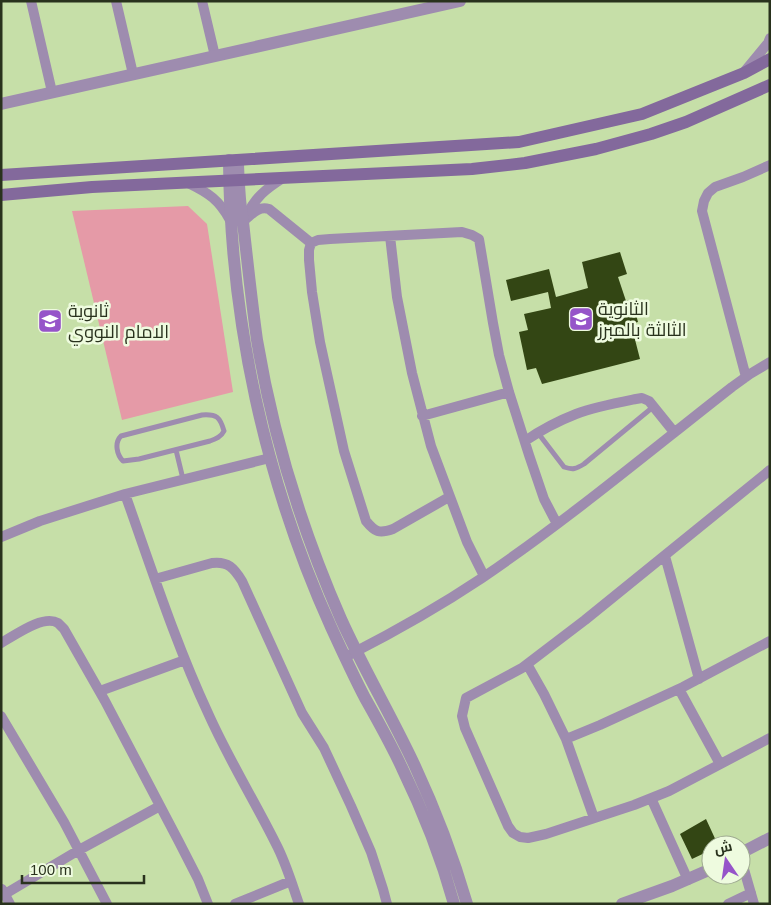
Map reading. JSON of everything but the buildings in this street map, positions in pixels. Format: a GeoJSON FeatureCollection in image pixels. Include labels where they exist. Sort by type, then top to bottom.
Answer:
{"type":"FeatureCollection","features":[{"type":"Feature","properties":{"kind":"main road"},"geometry":{"type":"LineString","coordinates":[[1,175],[519,142],[642,114],[744,73],[770,59]]}},
{"type":"Feature","properties":{"kind":"main road"},"geometry":{"type":"LineString","coordinates":[[1,195],[92,187],[472,169],[525,163],[596,149],[650,134],[686,122],[770,85]]}},
{"type":"Feature","properties":{"kind":"street"},"geometry":{"type":"LineString","coordinates":[[31,1],[52,92]]}},
{"type":"Feature","properties":{"kind":"street"},"geometry":{"type":"LineString","coordinates":[[116,1],[133,74]]}},
{"type":"Feature","properties":{"kind":"street"},"geometry":{"type":"LineString","coordinates":[[202,1],[215,56]]}},
{"type":"Feature","properties":{"kind":"street"},"geometry":{"type":"LineString","coordinates":[[1,104],[460,1]]}},
{"type":"Feature","properties":{"kind":"street"},"geometry":{"type":"LineString","coordinates":[[744,73],[770,38]]}},
{"type":"Feature","properties":{"kind":"street"},"geometry":{"type":"LineString","coordinates":[[234,160],[231,220],[236,276],[245,344],[270,458],[298,547],[316,592],[407,750],[450,850],[467,904]]}},
{"type":"Feature","properties":{"kind":"street"},"geometry":{"type":"LineString","coordinates":[[746,377],[702,211],[708,193],[715,187],[770,165]]}},
{"type":"Feature","properties":{"kind":"street"},"geometry":{"type":"LineString","coordinates":[[245,224],[253,204],[260,195],[271,185],[283,178]]}},
{"type":"Feature","properties":{"kind":"street"},"geometry":{"type":"LineString","coordinates":[[234,180],[245,224],[248,272],[258,342],[282,455],[296,501],[325,579],[365,698],[388,739],[419,805],[448,882],[454,904]]}},
{"type":"Feature","properties":{"kind":"street"},"geometry":{"type":"LineString","coordinates":[[187,182],[206,191],[216,199],[231,220]]}},
{"type":"Feature","properties":{"kind":"street"},"geometry":{"type":"LineString","coordinates":[[269,209],[267,198],[271,185]]}},
{"type":"Feature","properties":{"kind":"street"},"geometry":{"type":"LineString","coordinates":[[245,224],[261,208],[266,207],[311,244]]}},
{"type":"Feature","properties":{"kind":"street"},"geometry":{"type":"LineString","coordinates":[[449,496],[384,532],[372,528],[366,521],[344,451],[320,342],[309,260],[311,244],[318,240],[462,232],[472,234],[479,239],[493,323],[509,392],[544,499],[557,524]]}},
{"type":"Feature","properties":{"kind":"street"},"geometry":{"type":"LineString","coordinates":[[390,236],[397,297],[412,373],[430,446],[467,542],[484,576]]}},
{"type":"Feature","properties":{"kind":"street"},"geometry":{"type":"LineString","coordinates":[[351,654],[422,615],[484,576],[557,524],[746,377],[770,362]]}},
{"type":"Feature","properties":{"kind":"street"},"geometry":{"type":"LineString","coordinates":[[422,416],[509,392]]}},
{"type":"Feature","properties":{"kind":"street"},"geometry":{"type":"LineString","coordinates":[[525,442],[537,433],[577,413],[642,398],[649,400],[674,432]]}},
{"type":"Feature","properties":{"kind":"street"},"geometry":{"type":"LineString","coordinates":[[1,537],[40,520],[125,494],[270,458]]}},
{"type":"Feature","properties":{"kind":"street"},"geometry":{"type":"LineString","coordinates":[[769,474],[527,664],[502,680],[466,698],[462,716],[465,728],[508,826],[513,833],[520,837],[528,838],[546,834],[669,791],[770,738]]}},
{"type":"Feature","properties":{"kind":"street"},"geometry":{"type":"LineString","coordinates":[[125,494],[185,660],[233,764],[277,846],[299,904]]}},
{"type":"Feature","properties":{"kind":"street"},"geometry":{"type":"LineString","coordinates":[[665,556],[699,679]]}},
{"type":"Feature","properties":{"kind":"street"},"geometry":{"type":"LineString","coordinates":[[155,579],[212,563],[220,562],[234,569],[242,581],[302,714],[324,748],[351,806],[371,852],[388,904]]}},
{"type":"Feature","properties":{"kind":"street"},"geometry":{"type":"LineString","coordinates":[[1,643],[34,624],[47,621],[56,622],[64,629],[100,691],[198,879],[208,904]]}},
{"type":"Feature","properties":{"kind":"street"},"geometry":{"type":"LineString","coordinates":[[566,739],[679,689],[770,641]]}},
{"type":"Feature","properties":{"kind":"street"},"geometry":{"type":"LineString","coordinates":[[100,691],[185,660]]}},
{"type":"Feature","properties":{"kind":"street"},"geometry":{"type":"LineString","coordinates":[[527,664],[566,739],[594,818]]}},
{"type":"Feature","properties":{"kind":"street"},"geometry":{"type":"LineString","coordinates":[[679,689],[720,764]]}},
{"type":"Feature","properties":{"kind":"street"},"geometry":{"type":"LineString","coordinates":[[1,716],[79,850],[107,904]]}},
{"type":"Feature","properties":{"kind":"street"},"geometry":{"type":"LineString","coordinates":[[651,798],[688,880]]}},
{"type":"Feature","properties":{"kind":"street"},"geometry":{"type":"LineString","coordinates":[[10,904],[3,891],[160,806]]}},
{"type":"Feature","properties":{"kind":"street"},"geometry":{"type":"LineString","coordinates":[[751,848],[770,838]]}},
{"type":"Feature","properties":{"kind":"street"},"geometry":{"type":"LineString","coordinates":[[622,904],[701,874]]}},
{"type":"Feature","properties":{"kind":"street"},"geometry":{"type":"LineString","coordinates":[[235,904],[291,881]]}},
{"type":"Feature","properties":{"kind":"street"},"geometry":{"type":"LineString","coordinates":[[749,885],[754,904]]}},
{"type":"Feature","properties":{"kind":"street"},"geometry":{"type":"LineString","coordinates":[[728,904],[751,893]]}},
{"type":"Feature","properties":{"kind":"lane"},"geometry":{"type":"LineString","coordinates":[[537,433],[564,467],[576,469],[654,407]]}},
{"type":"Feature","properties":{"kind":"lane"},"geometry":{"type":"LineString","coordinates":[[202,415],[216,416],[221,420],[224,431],[218,438],[176,450],[123,462],[120,458],[117,444],[121,436],[202,415]]}},
{"type":"Feature","properties":{"kind":"lane"},"geometry":{"type":"LineString","coordinates":[[176,450],[182,479]]}},
{"type":"Feature","properties":{"kind":"shaded area"},"geometry":{"type":"Polygon","coordinates":[[[188,206],[207,224],[233,392],[122,420],[72,211],[188,206]]]}},
{"type":"Feature","properties":{"kind":"place","name":"الثانوية الثالثة بالمبرز"},"geometry":{"type":"Point","coordinates":[581,319]}},
{"type":"Feature","properties":{"kind":"place","name":"ثانوية الامام النووي"},"geometry":{"type":"Point","coordinates":[50,321]}}]}
